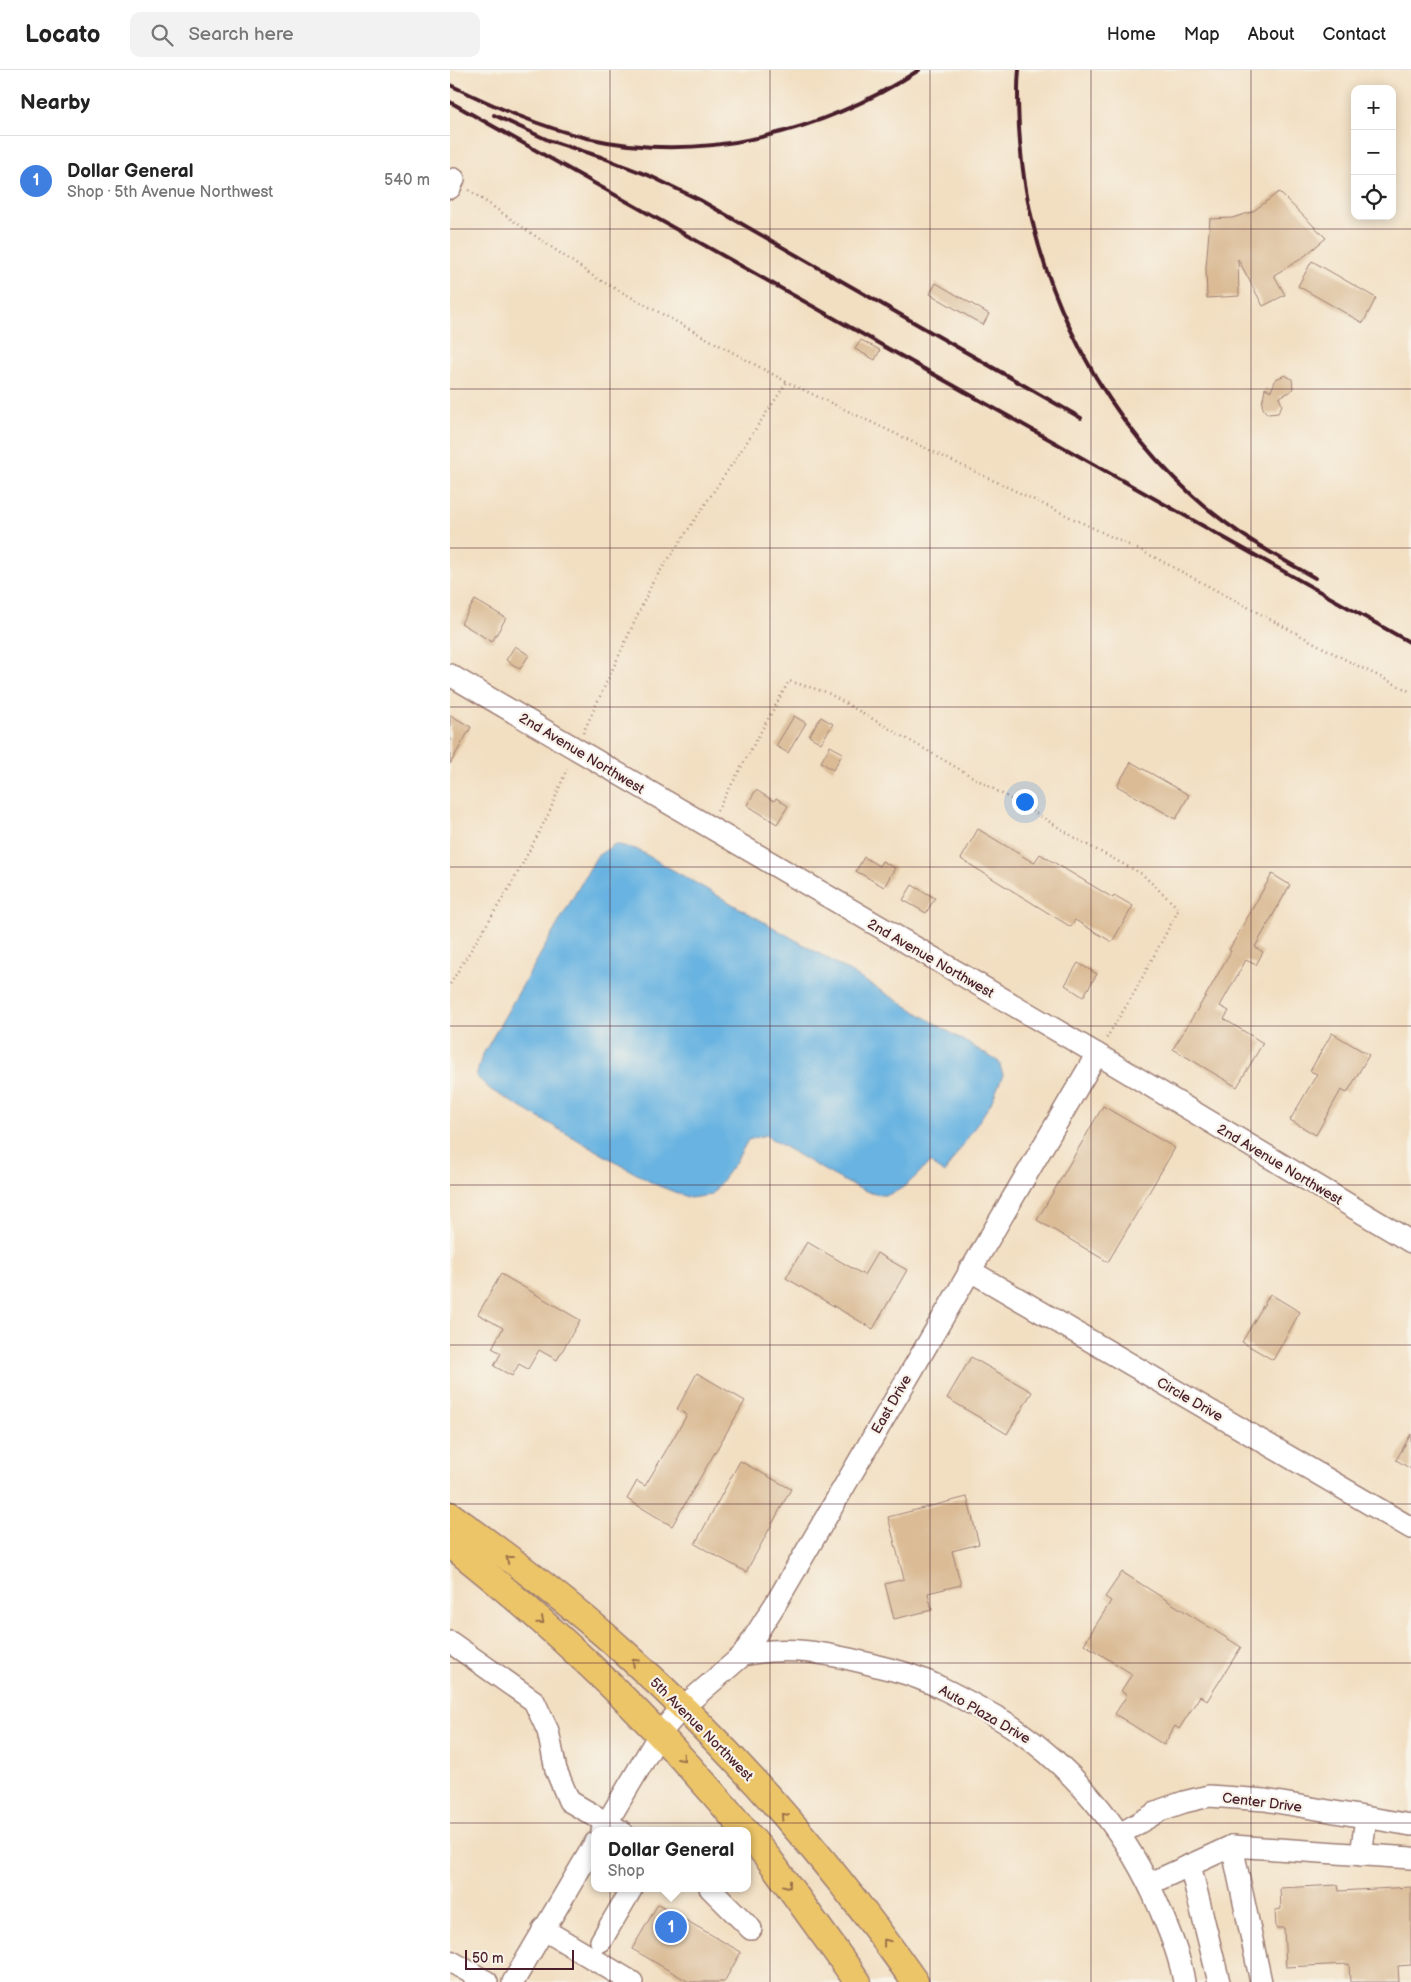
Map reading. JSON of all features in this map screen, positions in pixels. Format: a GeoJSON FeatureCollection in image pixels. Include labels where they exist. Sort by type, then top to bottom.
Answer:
{"type":"FeatureCollection","features":[{"type":"Feature","properties":{"kind":"main road","name":"5th Avenue Northwest"},"geometry":{"type":"LineString","coordinates":[[450,1515],[558,1596],[625,1653],[727,1751],[815,1850],[915,1982]]}},
{"type":"Feature","properties":{"kind":"main road"},"geometry":{"type":"LineString","coordinates":[[450,1544],[586,1662],[660,1733],[742,1827]]}},
{"type":"Feature","properties":{"kind":"main road"},"geometry":{"type":"LineString","coordinates":[[751,1838],[769,1859],[858,1982]]}},
{"type":"Feature","properties":{"kind":"street","name":"2nd Avenue Northwest"},"geometry":{"type":"LineString","coordinates":[[450,675],[1096,1054],[1411,1242]]}},
{"type":"Feature","properties":{"kind":"street","name":"East Drive"},"geometry":{"type":"LineString","coordinates":[[611,1827],[660,1733],[683,1707],[744,1655],[1096,1054]]}},
{"type":"Feature","properties":{"kind":"street","name":"Circle Drive"},"geometry":{"type":"LineString","coordinates":[[969,1270],[1411,1528]]}},
{"type":"Feature","properties":{"kind":"street"},"geometry":{"type":"LineString","coordinates":[[450,1642],[534,1701],[548,1731],[556,1770],[568,1801],[608,1827]]}},
{"type":"Feature","properties":{"kind":"street","name":"Auto Plaza Drive"},"geometry":{"type":"LineString","coordinates":[[744,1655],[764,1650],[793,1650],[832,1654],[910,1674],[947,1689],[1016,1729],[1048,1753],[1077,1780],[1120,1834],[1149,1884],[1172,1939],[1184,1982]]}},
{"type":"Feature","properties":{"kind":"street","name":"Center Drive"},"geometry":{"type":"LineString","coordinates":[[1120,1834],[1161,1810],[1209,1796],[1265,1800],[1411,1825]]}},
{"type":"Feature","properties":{"kind":"street"},"geometry":{"type":"LineString","coordinates":[[1361,1855],[1366,1818]]}},
{"type":"Feature","properties":{"kind":"street"},"geometry":{"type":"LineString","coordinates":[[1232,1846],[1261,1982]]}},
{"type":"Feature","properties":{"kind":"street"},"geometry":{"type":"LineString","coordinates":[[1149,1884],[1232,1846],[1411,1858]]}},
{"type":"Feature","properties":{"kind":"street"},"geometry":{"type":"LineString","coordinates":[[513,1982],[591,1850]]}},
{"type":"Feature","properties":{"kind":"street"},"geometry":{"type":"LineString","coordinates":[[1190,1865],[1219,1982]]}},
{"type":"Feature","properties":{"kind":"street"},"geometry":{"type":"LineString","coordinates":[[601,1941],[630,1892]]}},
{"type":"Feature","properties":{"kind":"street"},"geometry":{"type":"LineString","coordinates":[[714,1892],[751,1930]]}},
{"type":"Feature","properties":{"kind":"street"},"geometry":{"type":"LineString","coordinates":[[543,1930],[632,1982]]}},
{"type":"Feature","properties":{"kind":"street"},"geometry":{"type":"LineString","coordinates":[[450,1961],[487,1982]]}},
{"type":"Feature","properties":{"kind":"path"},"geometry":{"type":"LineString","coordinates":[[452,184],[596,278],[787,382],[1156,558],[1348,661],[1411,692]]}},
{"type":"Feature","properties":{"kind":"path"},"geometry":{"type":"LineString","coordinates":[[450,984],[514,880],[549,813],[575,749],[653,582],[787,382]]}},
{"type":"Feature","properties":{"kind":"path"},"geometry":{"type":"LineString","coordinates":[[709,828],[790,680],[826,692],[1080,841],[1142,874],[1179,909],[1134,993],[1096,1054]]}},
{"type":"Feature","properties":{"kind":"water"},"geometry":{"type":"Polygon","coordinates":[[[615,844],[636,849],[827,958],[999,1062],[1003,1075],[991,1103],[944,1173],[930,1162],[909,1183],[897,1191],[884,1195],[874,1194],[843,1180],[765,1135],[748,1140],[735,1163],[711,1195],[690,1198],[654,1184],[491,1090],[476,1076],[482,1056],[597,856],[615,844]]]}},
{"type":"Feature","properties":{"kind":"building"},"geometry":{"type":"Polygon","coordinates":[[[1279,192],[1326,238],[1301,259],[1274,275],[1285,295],[1263,306],[1238,259],[1239,296],[1207,298],[1206,268],[1210,219],[1232,218],[1252,212],[1279,192]]]}},
{"type":"Feature","properties":{"kind":"building"},"geometry":{"type":"Polygon","coordinates":[[[1312,261],[1376,298],[1363,323],[1298,286],[1312,261]]]}},
{"type":"Feature","properties":{"kind":"building"},"geometry":{"type":"Polygon","coordinates":[[[936,283],[989,314],[983,325],[930,294],[936,283]]]}},
{"type":"Feature","properties":{"kind":"building"},"geometry":{"type":"Polygon","coordinates":[[[861,340],[880,350],[875,360],[855,349],[861,340]]]}},
{"type":"Feature","properties":{"kind":"building"},"geometry":{"type":"Polygon","coordinates":[[[1285,375],[1292,379],[1293,388],[1290,392],[1279,397],[1282,405],[1278,413],[1268,414],[1262,405],[1265,388],[1271,391],[1276,379],[1285,375]]]}},
{"type":"Feature","properties":{"kind":"building"},"geometry":{"type":"Polygon","coordinates":[[[475,600],[506,618],[492,642],[461,623],[475,600]]]}},
{"type":"Feature","properties":{"kind":"building"},"geometry":{"type":"Polygon","coordinates":[[[515,646],[529,655],[520,669],[506,660],[515,646]]]}},
{"type":"Feature","properties":{"kind":"building"},"geometry":{"type":"Polygon","coordinates":[[[450,715],[471,727],[450,764],[450,715]]]}},
{"type":"Feature","properties":{"kind":"building"},"geometry":{"type":"Polygon","coordinates":[[[794,716],[806,723],[788,753],[776,746],[794,716]]]}},
{"type":"Feature","properties":{"kind":"building"},"geometry":{"type":"Polygon","coordinates":[[[821,717],[833,724],[821,743],[809,736],[821,717]]]}},
{"type":"Feature","properties":{"kind":"building"},"geometry":{"type":"Polygon","coordinates":[[[830,746],[843,753],[833,770],[821,762],[830,746]]]}},
{"type":"Feature","properties":{"kind":"building"},"geometry":{"type":"Polygon","coordinates":[[[1131,762],[1189,795],[1176,819],[1117,786],[1131,762]]]}},
{"type":"Feature","properties":{"kind":"building"},"geometry":{"type":"Polygon","coordinates":[[[756,790],[774,801],[776,798],[788,806],[777,824],[747,805],[756,790]]]}},
{"type":"Feature","properties":{"kind":"building"},"geometry":{"type":"Polygon","coordinates":[[[978,829],[1034,863],[1040,854],[1113,898],[1114,895],[1133,906],[1112,942],[1075,920],[1071,927],[961,859],[978,829]]]}},
{"type":"Feature","properties":{"kind":"building"},"geometry":{"type":"Polygon","coordinates":[[[864,857],[879,866],[882,861],[895,868],[884,887],[856,871],[864,857]]]}},
{"type":"Feature","properties":{"kind":"building"},"geometry":{"type":"Polygon","coordinates":[[[1272,874],[1290,885],[1255,947],[1263,952],[1256,965],[1246,960],[1220,1006],[1229,1011],[1224,1019],[1263,1043],[1237,1087],[1173,1049],[1205,997],[1272,874]]]}},
{"type":"Feature","properties":{"kind":"building"},"geometry":{"type":"Polygon","coordinates":[[[912,885],[935,898],[926,913],[903,900],[912,885]]]}},
{"type":"Feature","properties":{"kind":"building"},"geometry":{"type":"Polygon","coordinates":[[[1078,963],[1097,974],[1083,997],[1065,985],[1078,963]]]}},
{"type":"Feature","properties":{"kind":"building"},"geometry":{"type":"Polygon","coordinates":[[[1332,1033],[1369,1055],[1347,1093],[1341,1090],[1316,1135],[1290,1120],[1317,1074],[1310,1071],[1332,1033]]]}},
{"type":"Feature","properties":{"kind":"building"},"geometry":{"type":"Polygon","coordinates":[[[1103,1106],[1175,1148],[1108,1262],[1037,1220],[1103,1106]]]}},
{"type":"Feature","properties":{"kind":"building"},"geometry":{"type":"Polygon","coordinates":[[[807,1242],[864,1275],[877,1253],[907,1270],[873,1329],[786,1278],[807,1242]]]}},
{"type":"Feature","properties":{"kind":"building"},"geometry":{"type":"Polygon","coordinates":[[[501,1274],[580,1320],[557,1360],[539,1350],[528,1369],[519,1364],[512,1376],[494,1366],[501,1353],[492,1348],[503,1328],[478,1314],[501,1274]]]}},
{"type":"Feature","properties":{"kind":"building"},"geometry":{"type":"Polygon","coordinates":[[[1270,1294],[1300,1312],[1273,1360],[1242,1342],[1270,1294]]]}},
{"type":"Feature","properties":{"kind":"building"},"geometry":{"type":"Polygon","coordinates":[[[971,1357],[1032,1392],[1007,1434],[947,1398],[971,1357]]]}},
{"type":"Feature","properties":{"kind":"building"},"geometry":{"type":"Polygon","coordinates":[[[697,1373],[745,1401],[672,1526],[627,1499],[637,1481],[645,1486],[687,1415],[677,1409],[697,1373]]]}},
{"type":"Feature","properties":{"kind":"building"},"geometry":{"type":"Polygon","coordinates":[[[1411,1434],[1411,1469],[1396,1460],[1411,1434]]]}},
{"type":"Feature","properties":{"kind":"building"},"geometry":{"type":"Polygon","coordinates":[[[740,1461],[791,1489],[746,1572],[695,1544],[740,1461]]]}},
{"type":"Feature","properties":{"kind":"building"},"geometry":{"type":"Polygon","coordinates":[[[967,1497],[979,1544],[952,1551],[961,1585],[928,1593],[932,1610],[894,1619],[885,1584],[904,1579],[888,1517],[967,1497]]]}},
{"type":"Feature","properties":{"kind":"building"},"geometry":{"type":"Polygon","coordinates":[[[1122,1572],[1241,1647],[1207,1701],[1200,1696],[1179,1729],[1175,1726],[1164,1745],[1115,1714],[1127,1695],[1121,1691],[1132,1674],[1084,1644],[1111,1601],[1105,1597],[1122,1572]]]}},
{"type":"Feature","properties":{"kind":"building"},"geometry":{"type":"Polygon","coordinates":[[[1338,1885],[1339,1891],[1411,1887],[1411,1965],[1398,1966],[1399,1982],[1350,1982],[1349,1964],[1286,1967],[1284,1928],[1276,1928],[1275,1910],[1281,1909],[1280,1888],[1338,1885]]]}},
{"type":"Feature","properties":{"kind":"building"},"geometry":{"type":"Polygon","coordinates":[[[658,1904],[741,1952],[724,1982],[689,1982],[632,1949],[658,1904]]]}},
{"type":"Feature","properties":{"kind":"railway"},"geometry":{"type":"LineString","coordinates":[[450,85],[517,115],[587,138],[630,145],[674,147],[717,145],[760,137],[802,126],[842,111],[882,92],[919,70]]}},
{"type":"Feature","properties":{"kind":"railway"},"geometry":{"type":"LineString","coordinates":[[1019,70],[1019,127],[1024,179],[1035,230],[1050,280],[1070,328],[1095,375],[1123,419],[1156,459],[1193,496],[1237,531],[1315,578]]}},
{"type":"Feature","properties":{"kind":"railway"},"geometry":{"type":"LineString","coordinates":[[450,102],[1411,643]]}},
{"type":"Feature","properties":{"kind":"railway"},"geometry":{"type":"LineString","coordinates":[[494,115],[548,140],[601,157],[650,176],[700,200],[1081,418]]}},
{"type":"Feature","properties":{"kind":"place","name":"Dollar General"},"geometry":{"type":"Point","coordinates":[671,1927]}}]}
